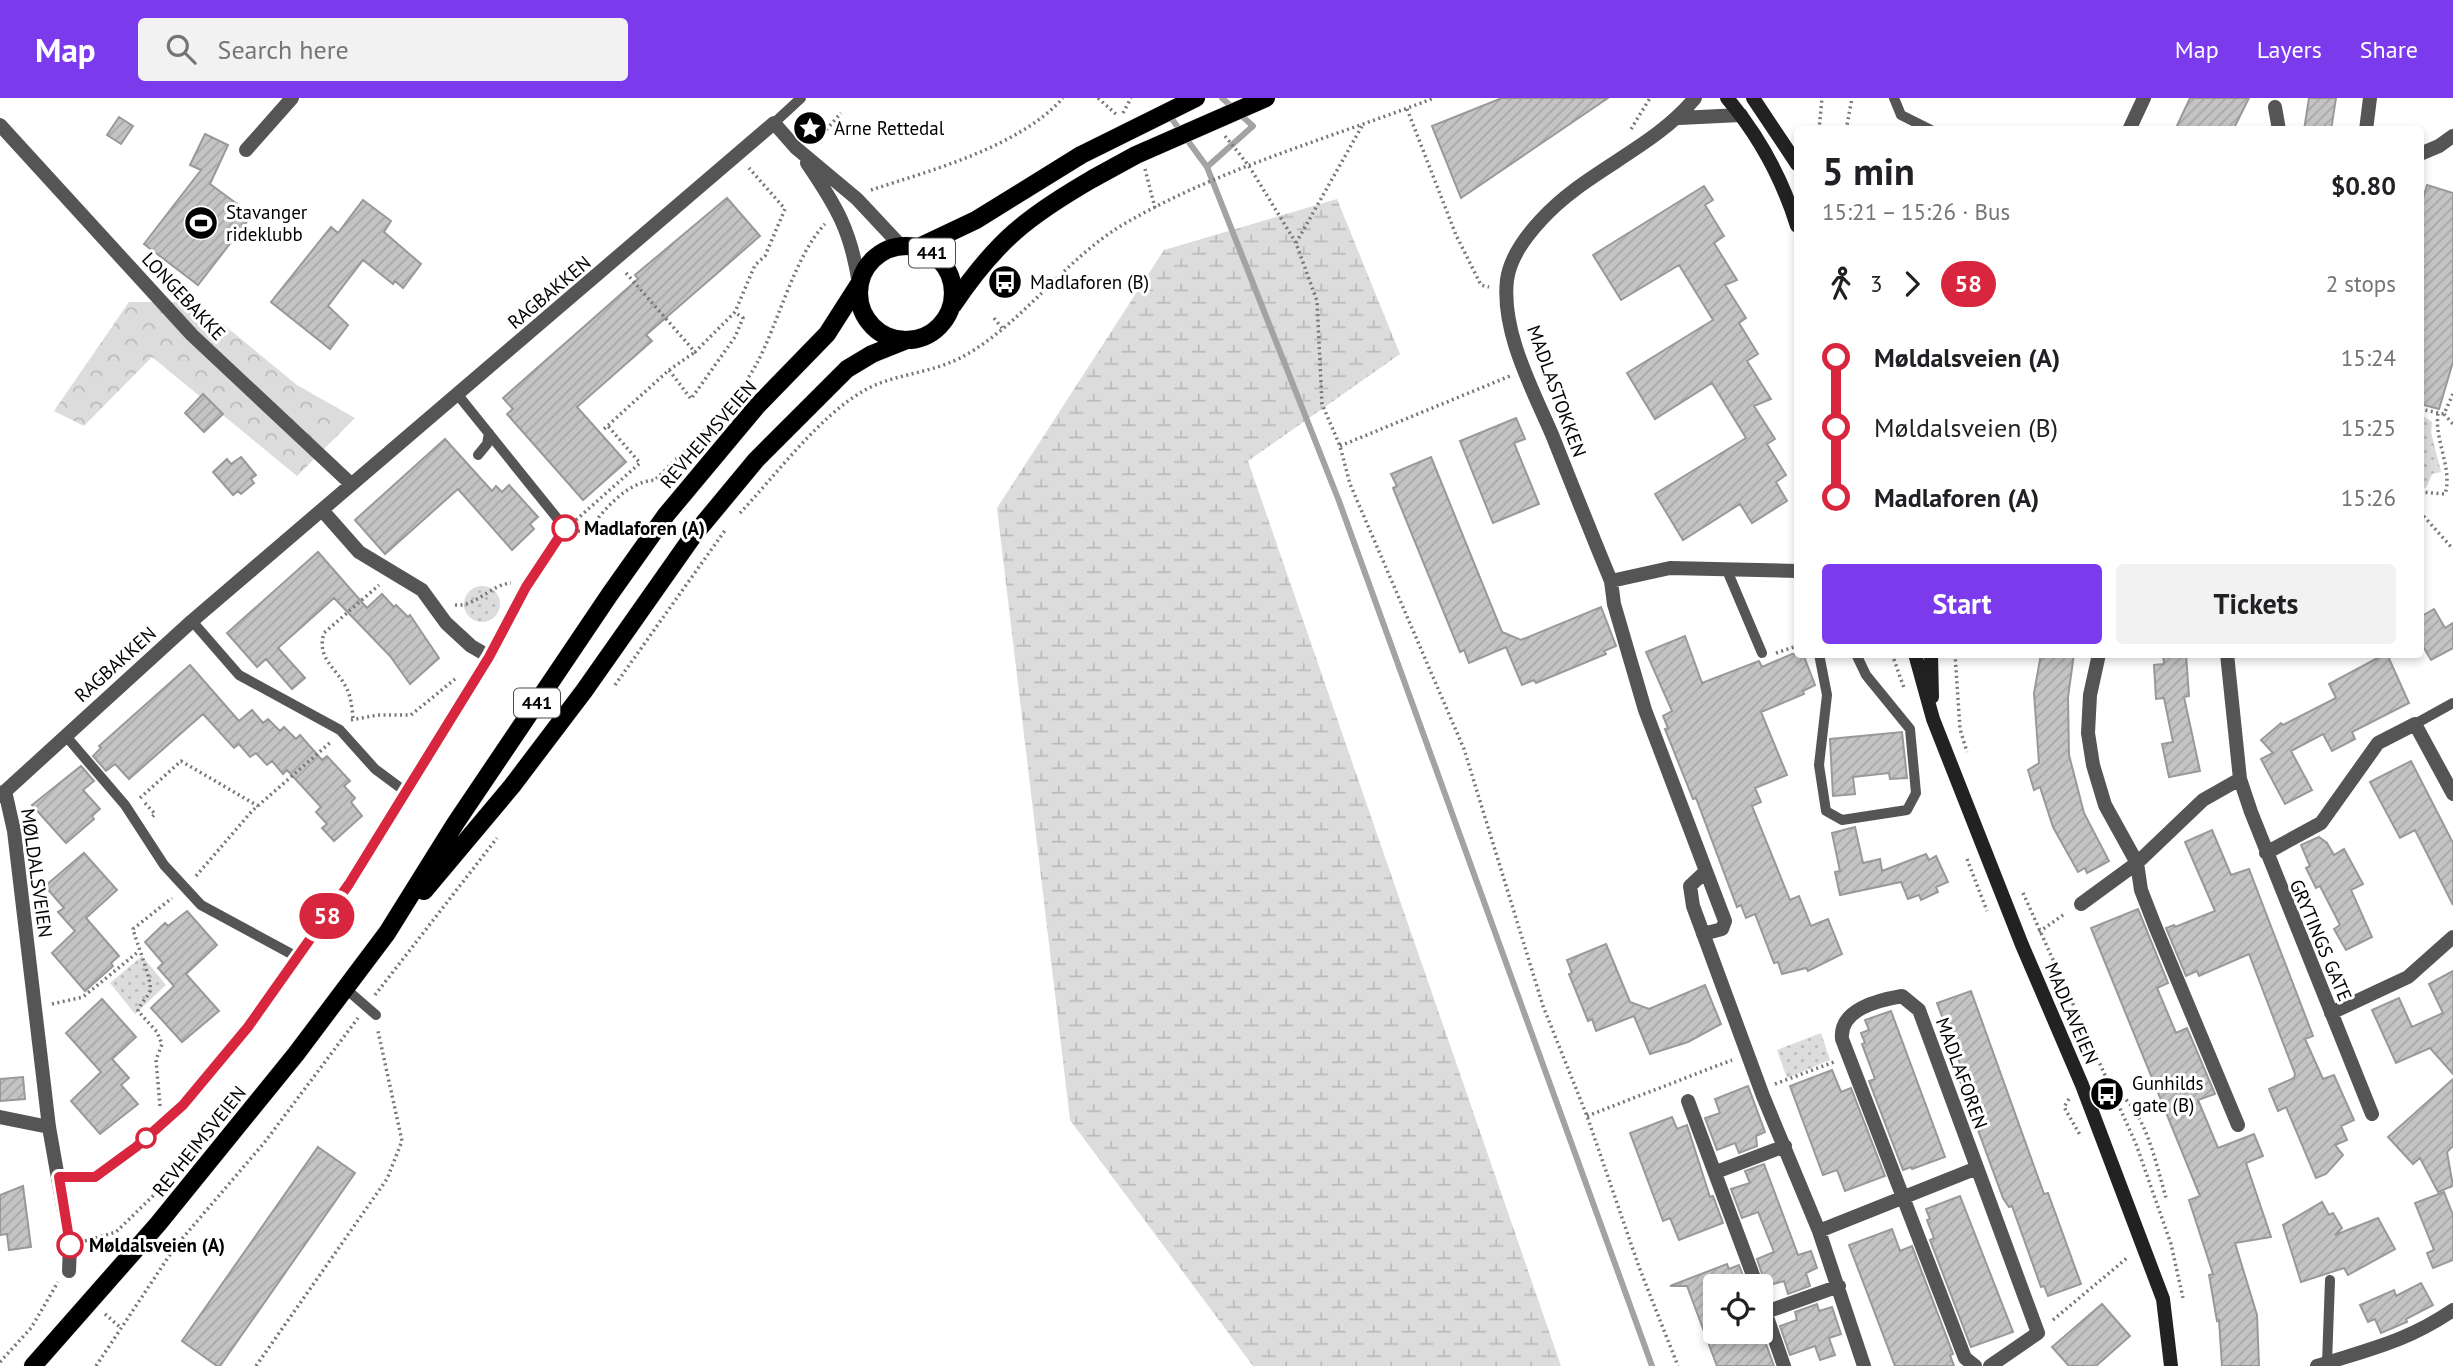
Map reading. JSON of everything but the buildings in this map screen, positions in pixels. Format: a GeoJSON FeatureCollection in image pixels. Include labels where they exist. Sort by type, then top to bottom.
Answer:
{"type":"FeatureCollection","features":[{"type":"Feature","properties":{"kind":"main road","name":"441"},"geometry":{"type":"LineString","coordinates":[[919,247],[976,220],[1081,155],[1196,98]]}},
{"type":"Feature","properties":{"kind":"main road","name":"441"},"geometry":{"type":"LineString","coordinates":[[907,340],[928,335],[949,311],[978,269],[1021,223],[1136,155],[1266,98]]}},
{"type":"Feature","properties":{"kind":"main road"},"geometry":{"type":"LineString","coordinates":[[1727,98],[1768,152],[1794,217]]}},
{"type":"Feature","properties":{"kind":"main road"},"geometry":{"type":"LineString","coordinates":[[1753,98],[1794,160]]}},
{"type":"Feature","properties":{"kind":"main road","name":"441"},"geometry":{"type":"LineString","coordinates":[[859,284],[866,268],[877,255],[901,246],[919,247],[935,256],[947,269],[953,294],[949,311]]}},
{"type":"Feature","properties":{"kind":"main road"},"geometry":{"type":"LineString","coordinates":[[859,284],[862,311],[870,323],[893,338],[907,340]]}},
{"type":"Feature","properties":{"kind":"main road","name":"REVHEIMSVEIEN"},"geometry":{"type":"LineString","coordinates":[[387,933],[455,824],[666,515],[757,406],[827,334],[859,284]]}},
{"type":"Feature","properties":{"kind":"main road","name":"REVHEIMSVEIEN"},"geometry":{"type":"LineString","coordinates":[[33,1366],[158,1224],[346,989],[387,933],[512,786],[584,691],[693,536],[756,460],[847,369],[907,340]]}},
{"type":"Feature","properties":{"kind":"main road","name":"MADLAVEIEN"},"geometry":{"type":"LineString","coordinates":[[1916,658],[1933,719],[2022,945],[2082,1085],[2163,1299],[2171,1366]]}},
{"type":"Feature","properties":{"kind":"main road","name":"MADLAVEIEN"},"geometry":{"type":"LineString","coordinates":[[1931,658],[1933,719]]}},
{"type":"Feature","properties":{"kind":"street"},"geometry":{"type":"LineString","coordinates":[[246,150],[292,98]]}},
{"type":"Feature","properties":{"kind":"street","name":"MADLASTOKKEN"},"geometry":{"type":"LineString","coordinates":[[1695,98],[1679,118],[1572,191],[1541,220],[1516,252],[1507,279],[1509,315],[1525,370],[1611,581],[1645,710],[1725,920],[1722,929],[1703,934]]}},
{"type":"Feature","properties":{"kind":"street"},"geometry":{"type":"LineString","coordinates":[[2131,126],[2144,98]]}},
{"type":"Feature","properties":{"kind":"street"},"geometry":{"type":"LineString","coordinates":[[2366,126],[2370,98]]}},
{"type":"Feature","properties":{"kind":"street"},"geometry":{"type":"LineString","coordinates":[[2275,107],[2278,126]]}},
{"type":"Feature","properties":{"kind":"street"},"geometry":{"type":"LineString","coordinates":[[1679,118],[1741,115]]}},
{"type":"Feature","properties":{"kind":"street"},"geometry":{"type":"LineString","coordinates":[[774,123],[796,148],[840,212],[855,254],[859,284]]}},
{"type":"Feature","properties":{"kind":"street","name":"RAGBAKKEN"},"geometry":{"type":"LineString","coordinates":[[3,793],[192,621],[774,123]]}},
{"type":"Feature","properties":{"kind":"street","name":"LONGEBAKKE"},"geometry":{"type":"LineString","coordinates":[[0,125],[192,335],[351,484]]}},
{"type":"Feature","properties":{"kind":"street"},"geometry":{"type":"LineString","coordinates":[[2424,152],[2453,136]]}},
{"type":"Feature","properties":{"kind":"street"},"geometry":{"type":"LineString","coordinates":[[796,148],[857,199],[901,246]]}},
{"type":"Feature","properties":{"kind":"street"},"geometry":{"type":"LineString","coordinates":[[322,510],[359,552],[391,574],[422,590],[446,623],[471,646],[489,657]]}},
{"type":"Feature","properties":{"kind":"street"},"geometry":{"type":"LineString","coordinates":[[1611,581],[1670,568],[1794,571]]}},
{"type":"Feature","properties":{"kind":"street"},"geometry":{"type":"LineString","coordinates":[[2098,658],[2090,695],[2088,733],[2093,765],[2105,805],[2137,863],[2141,890],[2238,1125]]}},
{"type":"Feature","properties":{"kind":"street","name":"GRYTINGS GATE"},"geometry":{"type":"LineString","coordinates":[[2227,658],[2240,779],[2266,853],[2372,1114]]}},
{"type":"Feature","properties":{"kind":"street"},"geometry":{"type":"LineString","coordinates":[[2266,853],[2321,823],[2378,743],[2415,724],[2453,794]]}},
{"type":"Feature","properties":{"kind":"street"},"geometry":{"type":"LineString","coordinates":[[2081,904],[2137,863],[2203,800],[2240,779]]}},
{"type":"Feature","properties":{"kind":"street","name":"MØLDALSVEIEN"},"geometry":{"type":"LineString","coordinates":[[3,793],[14,831],[49,1127],[70,1246],[69,1271]]}},
{"type":"Feature","properties":{"kind":"street"},"geometry":{"type":"LineString","coordinates":[[1706,871],[1690,886],[1690,894],[1761,1090],[1819,1231],[1864,1366]]}},
{"type":"Feature","properties":{"kind":"street"},"geometry":{"type":"LineString","coordinates":[[2331,1013],[2408,977],[2453,937]]}},
{"type":"Feature","properties":{"kind":"street","name":"MADLAFOREN"},"geometry":{"type":"LineString","coordinates":[[1975,1366],[1965,1358],[1849,1056],[1842,1032],[1856,1011],[1902,996],[1919,1010],[2038,1332]]}},
{"type":"Feature","properties":{"kind":"street"},"geometry":{"type":"LineString","coordinates":[[1688,1101],[1752,1274]]}},
{"type":"Feature","properties":{"kind":"street"},"geometry":{"type":"LineString","coordinates":[[0,1116],[49,1127]]}},
{"type":"Feature","properties":{"kind":"street"},"geometry":{"type":"LineString","coordinates":[[1716,1172],[1785,1146]]}},
{"type":"Feature","properties":{"kind":"street"},"geometry":{"type":"LineString","coordinates":[[1819,1231],[1977,1168]]}},
{"type":"Feature","properties":{"kind":"street"},"geometry":{"type":"LineString","coordinates":[[1773,1310],[1839,1286]]}},
{"type":"Feature","properties":{"kind":"street"},"geometry":{"type":"LineString","coordinates":[[2322,1364],[2369,1352],[2422,1331],[2453,1310]]}},
{"type":"Feature","properties":{"kind":"street"},"geometry":{"type":"LineString","coordinates":[[1990,1366],[2038,1332]]}},
{"type":"Feature","properties":{"kind":"street"},"geometry":{"type":"LineString","coordinates":[[1773,1333],[1784,1366]]}},
{"type":"Feature","properties":{"kind":"lane"},"geometry":{"type":"LineString","coordinates":[[774,123],[801,98]]}},
{"type":"Feature","properties":{"kind":"lane"},"geometry":{"type":"LineString","coordinates":[[1894,98],[1901,115],[1923,126]]}},
{"type":"Feature","properties":{"kind":"lane"},"geometry":{"type":"LineString","coordinates":[[59,1177],[95,1177],[162,1124],[183,1105],[248,1027],[343,893],[489,657],[526,587],[565,528],[458,396]]}},
{"type":"Feature","properties":{"kind":"lane"},"geometry":{"type":"LineString","coordinates":[[478,455],[487,444],[489,433]]}},
{"type":"Feature","properties":{"kind":"lane"},"geometry":{"type":"LineString","coordinates":[[1726,568],[1767,653]]}},
{"type":"Feature","properties":{"kind":"lane"},"geometry":{"type":"LineString","coordinates":[[192,621],[239,675],[340,730],[375,769],[406,792]]}},
{"type":"Feature","properties":{"kind":"lane"},"geometry":{"type":"LineString","coordinates":[[1820,658],[1827,695],[1819,765],[1826,811],[1842,820],[1907,810],[1916,793],[1910,729],[1866,675],[1858,658]]}},
{"type":"Feature","properties":{"kind":"lane"},"geometry":{"type":"LineString","coordinates":[[2415,724],[2453,703]]}},
{"type":"Feature","properties":{"kind":"lane"},"geometry":{"type":"LineString","coordinates":[[65,735],[125,805],[164,865],[201,905],[297,957]]}},
{"type":"Feature","properties":{"kind":"lane"},"geometry":{"type":"LineString","coordinates":[[346,989],[368,1005],[376,1015]]}},
{"type":"Feature","properties":{"kind":"lane"},"geometry":{"type":"LineString","coordinates":[[2322,1364],[2330,1280]]}},
{"type":"Feature","properties":{"kind":"path"},"geometry":{"type":"LineString","coordinates":[[862,195],[957,162],[990,147],[1036,120],[1063,98]]}},
{"type":"Feature","properties":{"kind":"path"},"geometry":{"type":"LineString","coordinates":[[1121,118],[1131,98]]}},
{"type":"Feature","properties":{"kind":"path"},"geometry":{"type":"LineString","coordinates":[[739,514],[847,402],[879,383],[934,370],[958,360],[1002,328],[1095,244],[1124,224],[1230,174],[1434,98]]}},
{"type":"Feature","properties":{"kind":"path"},"geometry":{"type":"LineString","coordinates":[[1819,126],[1822,98]]}},
{"type":"Feature","properties":{"kind":"path"},"geometry":{"type":"LineString","coordinates":[[1847,126],[1852,98]]}},
{"type":"Feature","properties":{"kind":"path"},"geometry":{"type":"LineString","coordinates":[[1407,108],[1456,235],[1481,285],[1508,292]]}},
{"type":"Feature","properties":{"kind":"path"},"geometry":{"type":"LineString","coordinates":[[815,134],[819,138],[841,113]]}},
{"type":"Feature","properties":{"kind":"path"},"geometry":{"type":"LineString","coordinates":[[1296,243],[1363,124]]}},
{"type":"Feature","properties":{"kind":"path"},"geometry":{"type":"LineString","coordinates":[[1226,137],[1250,166],[1296,243],[1317,301],[1322,404],[1340,446],[1350,484],[1464,749],[1543,1006],[1587,1116],[1678,1366]]}},
{"type":"Feature","properties":{"kind":"path"},"geometry":{"type":"LineString","coordinates":[[565,528],[591,509],[639,463],[606,427],[669,370],[695,352],[735,312],[755,265],[765,256],[785,209],[743,161]]}},
{"type":"Feature","properties":{"kind":"path"},"geometry":{"type":"LineString","coordinates":[[565,528],[587,532],[602,512],[639,481],[655,480],[756,366],[809,248],[830,221]]}},
{"type":"Feature","properties":{"kind":"path"},"geometry":{"type":"LineString","coordinates":[[615,261],[695,352]]}},
{"type":"Feature","properties":{"kind":"path"},"geometry":{"type":"LineString","coordinates":[[669,370],[691,399],[735,337],[743,318],[735,312]]}},
{"type":"Feature","properties":{"kind":"path"},"geometry":{"type":"LineString","coordinates":[[994,318],[1002,328]]}},
{"type":"Feature","properties":{"kind":"path"},"geometry":{"type":"LineString","coordinates":[[1340,446],[1525,370]]}},
{"type":"Feature","properties":{"kind":"path"},"geometry":{"type":"LineString","coordinates":[[2444,414],[2453,394]]}},
{"type":"Feature","properties":{"kind":"path"},"geometry":{"type":"LineString","coordinates":[[2424,410],[2444,414],[2453,424]]}},
{"type":"Feature","properties":{"kind":"path"},"geometry":{"type":"LineString","coordinates":[[2424,492],[2445,494],[2449,483],[2435,428],[2438,413]]}},
{"type":"Feature","properties":{"kind":"path"},"geometry":{"type":"LineString","coordinates":[[2424,516],[2453,549]]}},
{"type":"Feature","properties":{"kind":"path"},"geometry":{"type":"LineString","coordinates":[[611,690],[730,523]]}},
{"type":"Feature","properties":{"kind":"path"},"geometry":{"type":"LineString","coordinates":[[353,718],[349,691],[321,651],[322,639],[324,633],[391,574]]}},
{"type":"Feature","properties":{"kind":"path"},"geometry":{"type":"LineString","coordinates":[[464,606],[492,589]]}},
{"type":"Feature","properties":{"kind":"path"},"geometry":{"type":"LineString","coordinates":[[162,1124],[156,1060],[162,1044],[157,1032],[138,1011],[150,991],[149,978],[138,952],[133,929],[184,888],[258,806],[333,740],[353,718],[411,715],[462,672],[471,646]]}},
{"type":"Feature","properties":{"kind":"path"},"geometry":{"type":"LineString","coordinates":[[1767,653],[1794,647]]}},
{"type":"Feature","properties":{"kind":"path"},"geometry":{"type":"LineString","coordinates":[[1955,658],[1960,729],[1968,755]]}},
{"type":"Feature","properties":{"kind":"path"},"geometry":{"type":"LineString","coordinates":[[145,803],[140,796],[181,761],[258,806]]}},
{"type":"Feature","properties":{"kind":"path"},"geometry":{"type":"LineString","coordinates":[[96,1366],[176,1247],[264,1143],[502,831]]}},
{"type":"Feature","properties":{"kind":"path"},"geometry":{"type":"LineString","coordinates":[[2019,884],[2136,1144],[2171,1244],[2184,1307]]}},
{"type":"Feature","properties":{"kind":"path"},"geometry":{"type":"LineString","coordinates":[[2039,932],[2081,904]]}},
{"type":"Feature","properties":{"kind":"path"},"geometry":{"type":"LineString","coordinates":[[34,1007],[83,997],[138,952]]}},
{"type":"Feature","properties":{"kind":"path"},"geometry":{"type":"LineString","coordinates":[[256,1366],[387,1179],[402,1141],[376,1015]]}},
{"type":"Feature","properties":{"kind":"path"},"geometry":{"type":"LineString","coordinates":[[1587,1116],[1748,1054]]}},
{"type":"Feature","properties":{"kind":"path"},"geometry":{"type":"LineString","coordinates":[[1761,1090],[1849,1056]]}},
{"type":"Feature","properties":{"kind":"path"},"geometry":{"type":"LineString","coordinates":[[2116,1100],[2124,1098],[2132,1104],[2151,1147],[2166,1198]]}},
{"type":"Feature","properties":{"kind":"path"},"geometry":{"type":"LineString","coordinates":[[70,1246],[116,1232],[166,1183]]}},
{"type":"Feature","properties":{"kind":"path"},"geometry":{"type":"LineString","coordinates":[[2038,1332],[2130,1256]]}},
{"type":"Feature","properties":{"kind":"path"},"geometry":{"type":"LineString","coordinates":[[0,1362],[31,1328],[58,1281],[69,1271]]}},
{"type":"Feature","properties":{"kind":"path"},"geometry":{"type":"LineString","coordinates":[[105,1314],[121,1328]]}},
{"type":"Feature","properties":{"kind":"green space"},"geometry":{"type":"Polygon","coordinates":[[[1337,199],[1400,354],[1248,461],[1561,1366],[1253,1366],[1070,1120],[997,508],[1164,250],[1337,199]]]}},
{"type":"Feature","properties":{"kind":"green space"},"geometry":{"type":"Polygon","coordinates":[[[129,302],[196,302],[297,385],[355,418],[297,476],[152,357],[84,426],[54,411],[129,302]]]}},
{"type":"Feature","properties":{"kind":"green space"},"geometry":{"type":"Polygon","coordinates":[[[2424,417],[2432,422],[2431,432],[2441,472],[2432,474],[2426,488],[2424,417]]]}},
{"type":"Feature","properties":{"kind":"green space"},"geometry":{"type":"Polygon","coordinates":[[[482,586],[494,592],[500,604],[494,616],[482,622],[470,616],[464,604],[470,592],[482,586]]]}},
{"type":"Feature","properties":{"kind":"green space"},"geometry":{"type":"Polygon","coordinates":[[[142,956],[166,985],[135,1014],[110,983],[142,956]]]}},
{"type":"Feature","properties":{"kind":"green space"},"geometry":{"type":"Polygon","coordinates":[[[1821,1033],[1830,1060],[1787,1078],[1777,1050],[1821,1033]]]}},
{"type":"Feature","properties":{"kind":"waterway"},"geometry":{"type":"LineString","coordinates":[[1207,167],[1253,126],[1222,98]]}},
{"type":"Feature","properties":{"kind":"waterway"},"geometry":{"type":"LineString","coordinates":[[1169,115],[1207,167],[1339,501],[1652,1366]]}},
{"type":"Feature","properties":{"kind":"bus line","name":"58"},"geometry":{"type":"LineString","coordinates":[[70,1245],[59,1177],[95,1177],[136,1147],[183,1105],[248,1027],[349,884],[489,657],[526,587],[562,537],[565,528]]}},
{"type":"Feature","properties":{"kind":"place","name":"Arne Rettedal"},"geometry":{"type":"Point","coordinates":[810,128]}},
{"type":"Feature","properties":{"kind":"place","name":"Stavanger rideklubb"},"geometry":{"type":"Point","coordinates":[201,223]}},
{"type":"Feature","properties":{"kind":"place","name":"Madlaforen (B)"},"geometry":{"type":"Point","coordinates":[1005,282]}},
{"type":"Feature","properties":{"kind":"place","name":"Madlaforen (A)"},"geometry":{"type":"Point","coordinates":[565,528]}},
{"type":"Feature","properties":{"kind":"place","name":"Gunhilds gate (B)"},"geometry":{"type":"Point","coordinates":[2107,1094]}},
{"type":"Feature","properties":{"kind":"place","name":"Møldalsveien (A)"},"geometry":{"type":"Point","coordinates":[70,1245]}}]}
